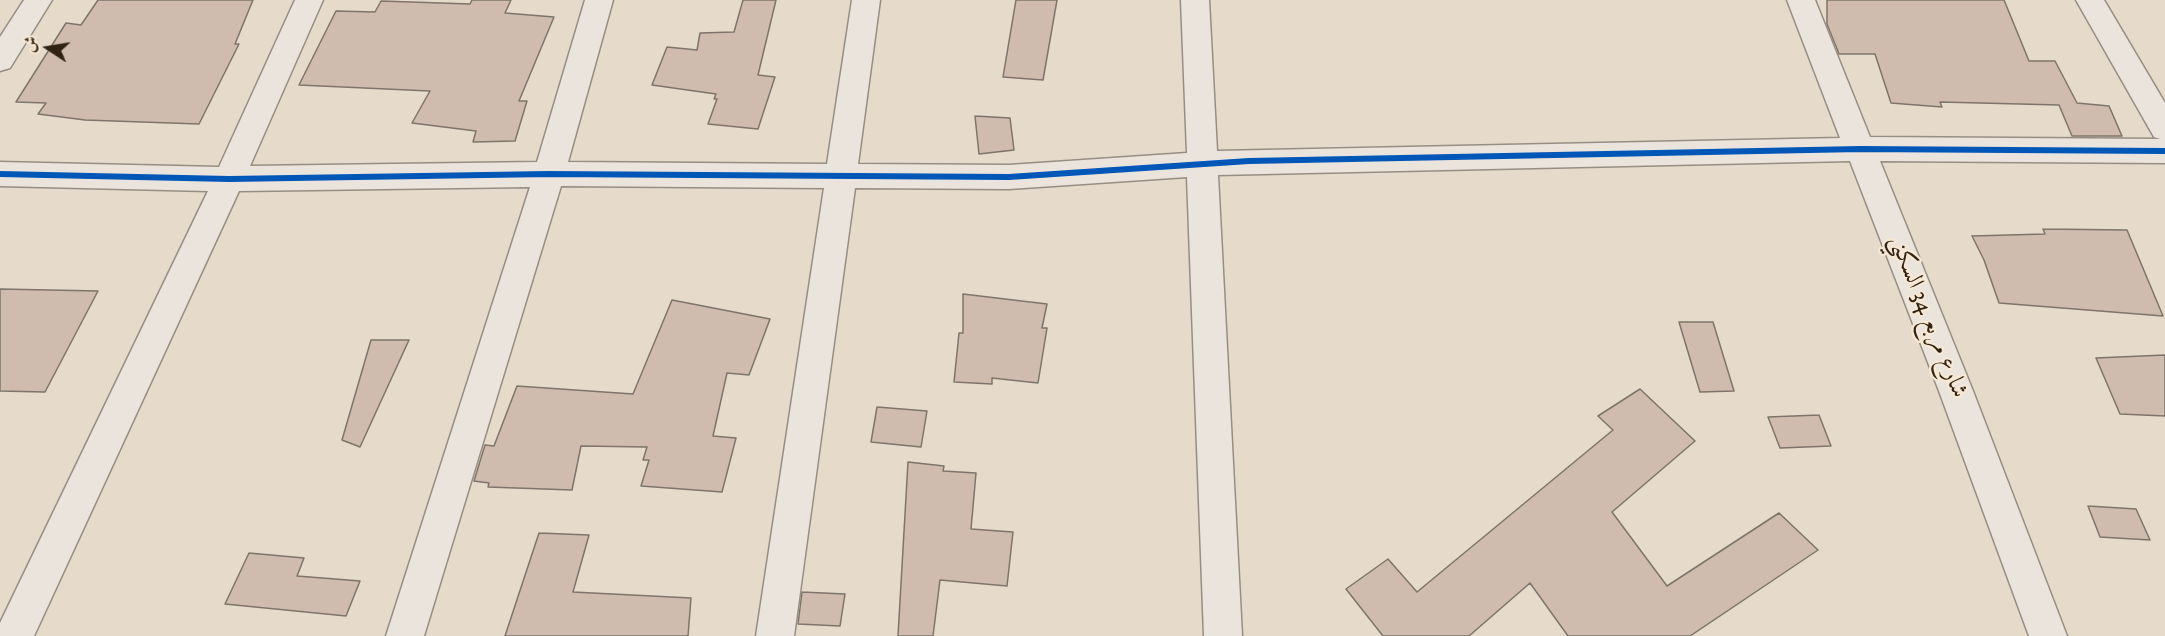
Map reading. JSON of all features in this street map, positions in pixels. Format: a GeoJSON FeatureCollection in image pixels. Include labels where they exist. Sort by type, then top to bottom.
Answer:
{"type":"FeatureCollection","features":[{"type":"Feature","properties":{"kind":"street"},"geometry":{"type":"LineString","coordinates":[[0,60],[38,0]]}},
{"type":"Feature","properties":{"kind":"street"},"geometry":{"type":"LineString","coordinates":[[14,636],[229,179],[309,0]]}},
{"type":"Feature","properties":{"kind":"street"},"geometry":{"type":"LineString","coordinates":[[405,636],[549,174],[599,0]]}},
{"type":"Feature","properties":{"kind":"street"},"geometry":{"type":"LineString","coordinates":[[775,636],[866,0]]}},
{"type":"Feature","properties":{"kind":"street"},"geometry":{"type":"LineString","coordinates":[[1195,0],[1223,636]]}},
{"type":"Feature","properties":{"kind":"street","name":"شارع مربع 34 السكني"},"geometry":{"type":"LineString","coordinates":[[1801,0],[1956,391],[2049,636]]}},
{"type":"Feature","properties":{"kind":"street"},"geometry":{"type":"LineString","coordinates":[[2090,0],[2165,129]]}},
{"type":"Feature","properties":{"kind":"street"},"geometry":{"type":"LineString","coordinates":[[0,174],[229,179],[549,174],[1009,177],[1203,164],[1860,149],[2165,152]]}},
{"type":"Feature","properties":{"kind":"building"},"geometry":{"type":"Polygon","coordinates":[[[98,0],[253,0],[235,44],[239,44],[199,124],[85,120],[38,114],[46,103],[16,102],[66,23],[81,25],[98,0]]]}},
{"type":"Feature","properties":{"kind":"building"},"geometry":{"type":"Polygon","coordinates":[[[472,0],[511,0],[505,13],[554,17],[519,101],[527,101],[515,141],[473,142],[476,131],[412,123],[430,91],[299,85],[336,11],[375,12],[381,1],[470,4],[472,0]]]}},
{"type":"Feature","properties":{"kind":"building"},"geometry":{"type":"Polygon","coordinates":[[[743,0],[776,0],[758,75],[775,77],[758,129],[708,124],[717,99],[714,99],[716,94],[652,85],[667,47],[697,50],[700,33],[734,32],[743,0]]]}},
{"type":"Feature","properties":{"kind":"building"},"geometry":{"type":"Polygon","coordinates":[[[1016,0],[1057,0],[1043,80],[1003,77],[1016,0]]]}},
{"type":"Feature","properties":{"kind":"building"},"geometry":{"type":"Polygon","coordinates":[[[1827,0],[2004,0],[2029,61],[2055,61],[2077,103],[2109,106],[2122,136],[2072,136],[2059,105],[1940,102],[1942,107],[1891,103],[1875,54],[1839,54],[1827,24],[1827,0]]]}},
{"type":"Feature","properties":{"kind":"building"},"geometry":{"type":"Polygon","coordinates":[[[975,116],[1010,118],[1014,150],[979,154],[975,116]]]}},
{"type":"Feature","properties":{"kind":"building"},"geometry":{"type":"Polygon","coordinates":[[[2043,229],[2127,230],[2163,316],[1999,303],[1984,260],[1972,236],[2045,234],[2043,229]]]}},
{"type":"Feature","properties":{"kind":"building"},"geometry":{"type":"Polygon","coordinates":[[[0,289],[98,291],[45,392],[0,391],[0,289]]]}},
{"type":"Feature","properties":{"kind":"building"},"geometry":{"type":"Polygon","coordinates":[[[963,294],[1047,304],[1042,328],[1047,328],[1038,383],[992,378],[992,384],[954,382],[959,333],[963,333],[963,294]]]}},
{"type":"Feature","properties":{"kind":"building"},"geometry":{"type":"Polygon","coordinates":[[[672,300],[770,319],[749,375],[727,373],[713,436],[736,438],[722,492],[641,486],[649,460],[643,460],[647,447],[581,446],[572,490],[488,487],[489,483],[474,481],[485,445],[494,446],[517,386],[633,394],[672,300]]]}},
{"type":"Feature","properties":{"kind":"building"},"geometry":{"type":"Polygon","coordinates":[[[1679,322],[1713,322],[1734,391],[1700,392],[1679,322]]]}},
{"type":"Feature","properties":{"kind":"building"},"geometry":{"type":"Polygon","coordinates":[[[371,340],[409,340],[360,447],[342,440],[371,340]]]}},
{"type":"Feature","properties":{"kind":"building"},"geometry":{"type":"Polygon","coordinates":[[[2165,355],[2165,416],[2120,414],[2096,358],[2165,355]]]}},
{"type":"Feature","properties":{"kind":"building"},"geometry":{"type":"Polygon","coordinates":[[[1640,389],[1695,441],[1612,512],[1667,586],[1779,513],[1818,550],[1690,636],[1568,636],[1530,583],[1469,636],[1383,636],[1346,589],[1388,559],[1417,592],[1613,430],[1598,416],[1640,389]]]}},
{"type":"Feature","properties":{"kind":"building"},"geometry":{"type":"Polygon","coordinates":[[[877,407],[927,411],[921,447],[871,442],[877,407]]]}},
{"type":"Feature","properties":{"kind":"building"},"geometry":{"type":"Polygon","coordinates":[[[1819,415],[1831,446],[1780,448],[1768,417],[1819,415]]]}},
{"type":"Feature","properties":{"kind":"building"},"geometry":{"type":"Polygon","coordinates":[[[908,462],[944,466],[943,471],[976,473],[971,529],[1013,532],[1007,586],[940,580],[933,636],[898,636],[908,462]]]}},
{"type":"Feature","properties":{"kind":"building"},"geometry":{"type":"Polygon","coordinates":[[[2088,506],[2136,509],[2150,540],[2100,537],[2088,506]]]}},
{"type":"Feature","properties":{"kind":"building"},"geometry":{"type":"Polygon","coordinates":[[[539,533],[589,535],[573,592],[691,598],[688,636],[505,636],[539,533]]]}},
{"type":"Feature","properties":{"kind":"building"},"geometry":{"type":"Polygon","coordinates":[[[249,553],[304,558],[297,576],[360,581],[346,616],[225,604],[249,553]]]}},
{"type":"Feature","properties":{"kind":"building"},"geometry":{"type":"Polygon","coordinates":[[[802,592],[845,594],[840,626],[798,624],[802,592]]]}},
{"type":"Feature","properties":{"kind":"cycle path"},"geometry":{"type":"LineString","coordinates":[[0,174],[229,179],[549,174],[1009,177],[1249,161],[1860,149],[2165,151]]}}]}
